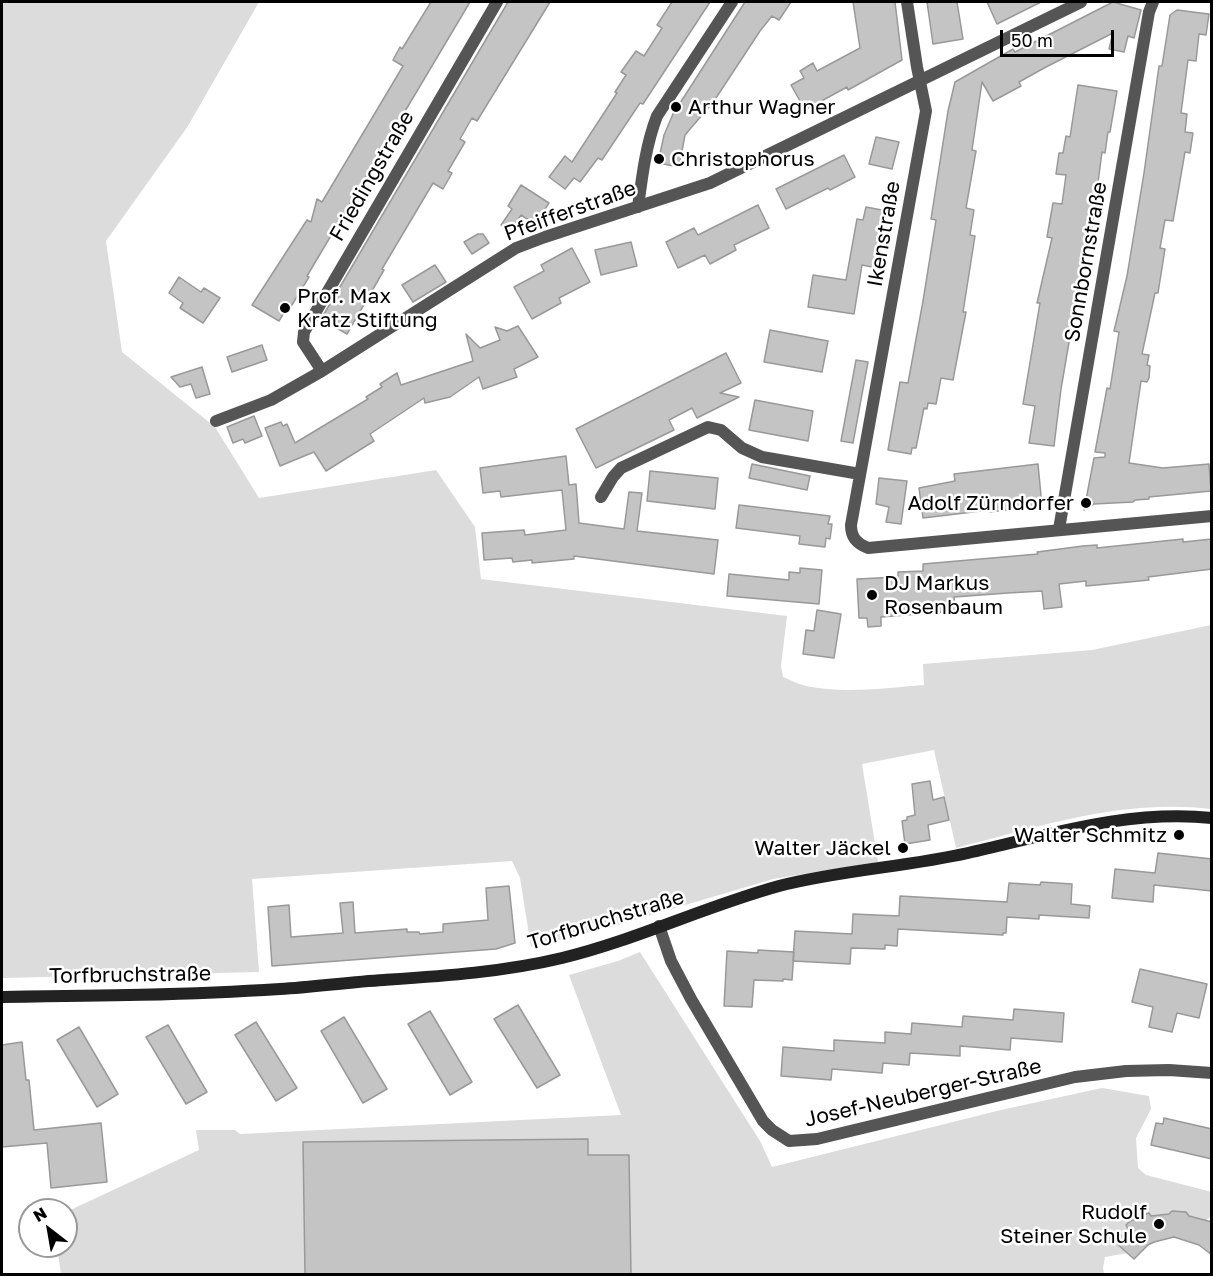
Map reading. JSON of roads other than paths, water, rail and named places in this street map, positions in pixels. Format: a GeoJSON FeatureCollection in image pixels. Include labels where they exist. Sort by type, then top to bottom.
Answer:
{"type":"FeatureCollection","features":[{"type":"Feature","properties":{"kind":"main road","name":"Torfbruchstraße"},"geometry":{"type":"LineString","coordinates":[[2,997],[240,992],[455,975],[530,965],[608,945],[780,886],[963,854],[1134,818],[1176,815],[1212,818]]}},
{"type":"Feature","properties":{"kind":"street","name":"Friedingstraße"},"geometry":{"type":"LineString","coordinates":[[321,371],[303,342],[304,332],[497,2]]}},
{"type":"Feature","properties":{"kind":"street"},"geometry":{"type":"LineString","coordinates":[[638,207],[653,126],[657,116],[732,2]]}},
{"type":"Feature","properties":{"kind":"street","name":"Ikenstraße"},"geometry":{"type":"LineString","coordinates":[[907,2],[919,82],[926,111],[851,533],[860,545],[868,548],[1059,529]]}},
{"type":"Feature","properties":{"kind":"street","name":"Pfeifferstraße"},"geometry":{"type":"LineString","coordinates":[[216,421],[271,400],[516,248],[710,183],[1081,2]]}},
{"type":"Feature","properties":{"kind":"street","name":"Sonnbornstraße"},"geometry":{"type":"LineString","coordinates":[[1059,529],[1153,2]]}},
{"type":"Feature","properties":{"kind":"street"},"geometry":{"type":"LineString","coordinates":[[601,497],[621,468],[708,427],[721,430],[742,448],[762,457],[860,474]]}},
{"type":"Feature","properties":{"kind":"street"},"geometry":{"type":"LineString","coordinates":[[1059,529],[1212,516]]}},
{"type":"Feature","properties":{"kind":"street","name":"Josef-Neuberger-Straße"},"geometry":{"type":"LineString","coordinates":[[659,926],[671,961],[686,990],[754,1108],[772,1130],[789,1141],[817,1139],[1075,1077],[1158,1070],[1212,1073]]}},
{"type":"Feature","properties":{"kind":"place","name":"Arthur Wagner"},"geometry":{"type":"Point","coordinates":[676,107]}},
{"type":"Feature","properties":{"kind":"place","name":"Christophorus"},"geometry":{"type":"Point","coordinates":[659,159]}},
{"type":"Feature","properties":{"kind":"place","name":"Prof. Max Kratz Stiftung"},"geometry":{"type":"Point","coordinates":[285,308]}},
{"type":"Feature","properties":{"kind":"place","name":"Adolf Zürndorfer"},"geometry":{"type":"Point","coordinates":[1086,503]}},
{"type":"Feature","properties":{"kind":"place","name":"DJ Markus Rosenbaum"},"geometry":{"type":"Point","coordinates":[872,595]}},
{"type":"Feature","properties":{"kind":"place","name":"Walter Schmitz"},"geometry":{"type":"Point","coordinates":[1179,835]}},
{"type":"Feature","properties":{"kind":"place","name":"Walter Jäckel"},"geometry":{"type":"Point","coordinates":[903,848]}},
{"type":"Feature","properties":{"kind":"place","name":"Rudolf Steiner Schule"},"geometry":{"type":"Point","coordinates":[1159,1224]}}]}
